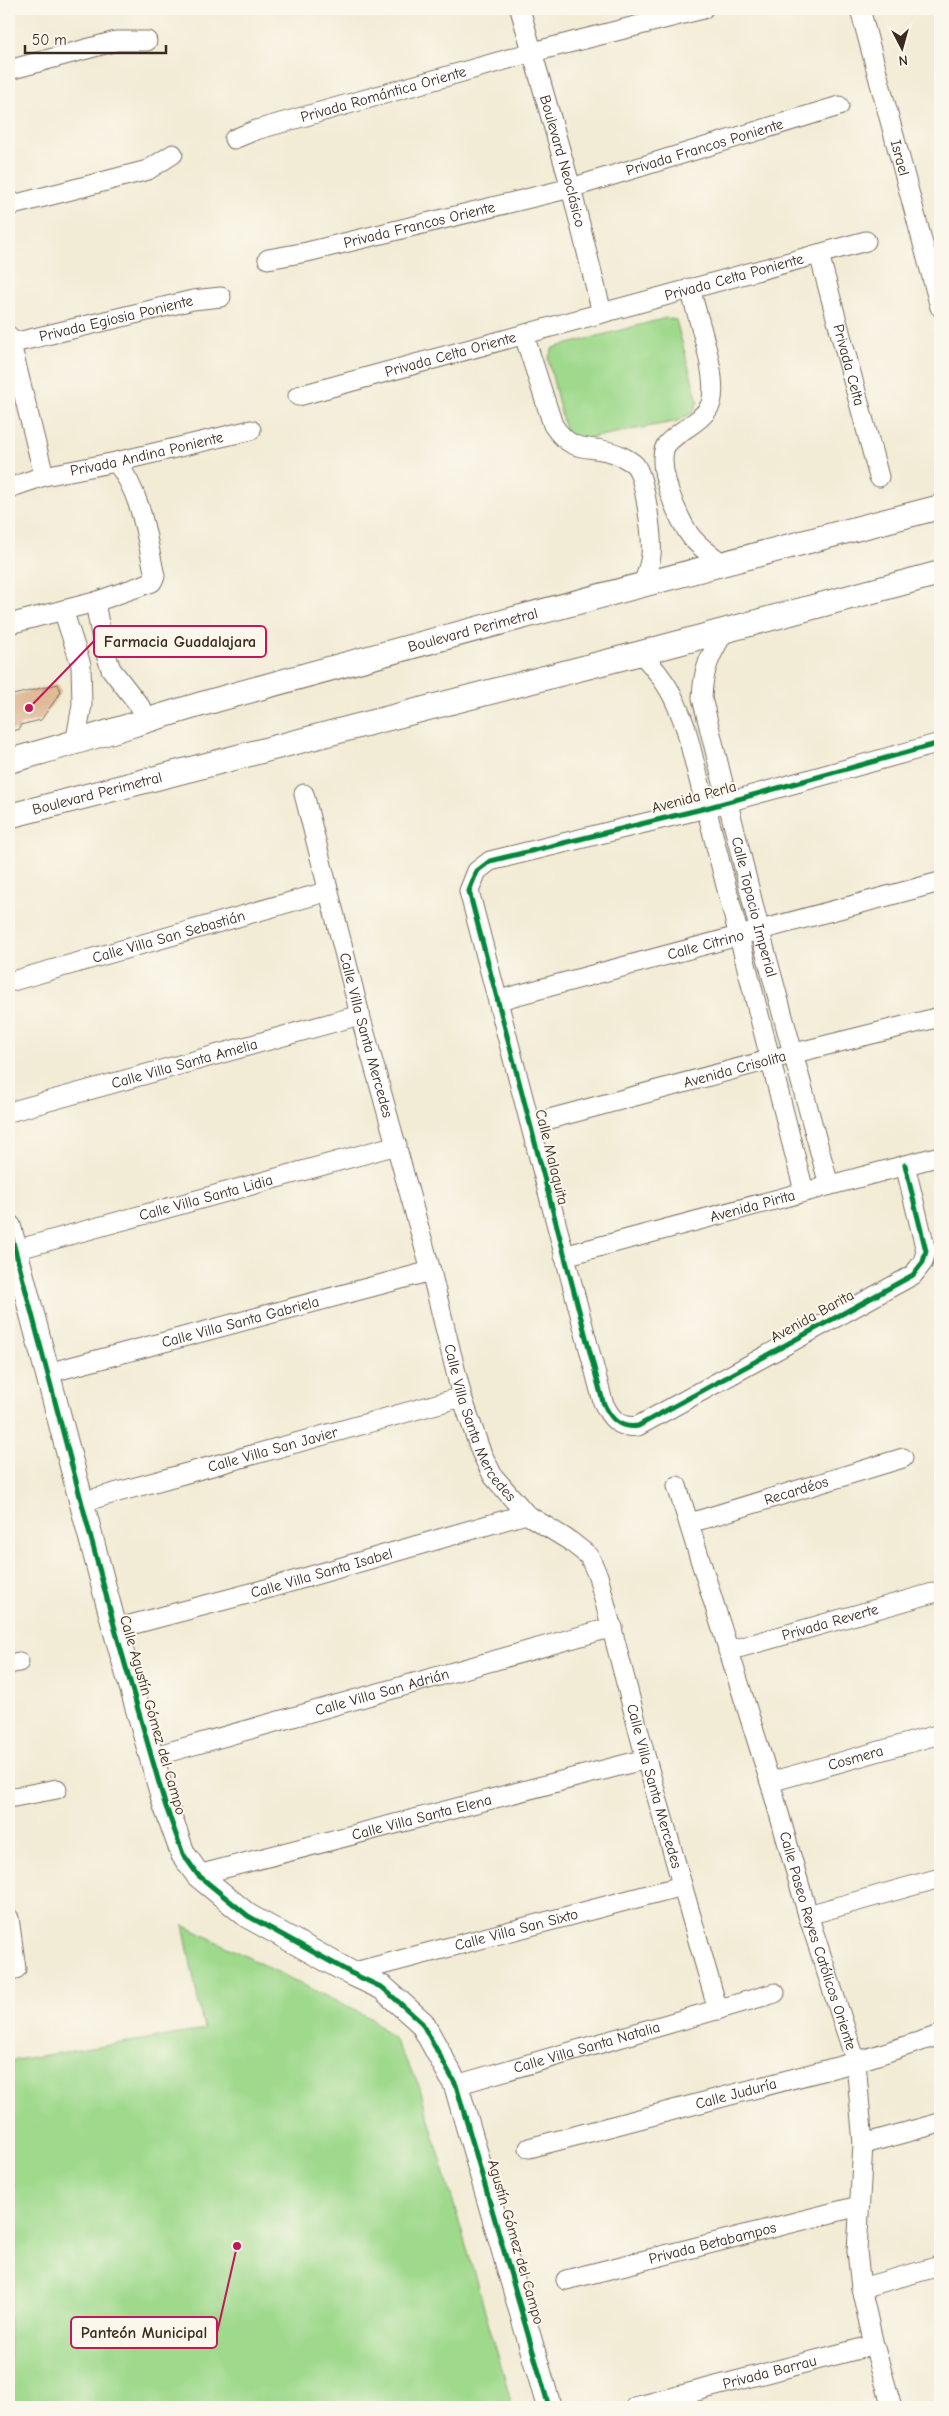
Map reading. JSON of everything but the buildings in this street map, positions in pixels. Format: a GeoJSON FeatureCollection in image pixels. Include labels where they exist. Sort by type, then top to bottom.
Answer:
{"type":"FeatureCollection","features":[{"type":"Feature","properties":{"kind":"street","name":"Boulevard Neoclásico"},"geometry":{"type":"LineString","coordinates":[[520,9],[571,188],[602,313]]}},
{"type":"Feature","properties":{"kind":"street","name":"Privada Romántica Oriente"},"geometry":{"type":"LineString","coordinates":[[234,139],[256,130],[533,52],[703,9]]}},
{"type":"Feature","properties":{"kind":"street","name":"Israel"},"geometry":{"type":"LineString","coordinates":[[860,9],[940,307]]}},
{"type":"Feature","properties":{"kind":"street"},"geometry":{"type":"LineString","coordinates":[[9,70],[116,41],[147,41]]}},
{"type":"Feature","properties":{"kind":"street","name":"Privada Francos Poniente"},"geometry":{"type":"LineString","coordinates":[[571,188],[839,106]]}},
{"type":"Feature","properties":{"kind":"street"},"geometry":{"type":"LineString","coordinates":[[9,206],[148,170],[172,154]]}},
{"type":"Feature","properties":{"kind":"street","name":"Privada Francos Oriente"},"geometry":{"type":"LineString","coordinates":[[268,259],[307,252],[571,188]]}},
{"type":"Feature","properties":{"kind":"street","name":"Privada Celta Poniente"},"geometry":{"type":"LineString","coordinates":[[602,313],[866,241]]}},
{"type":"Feature","properties":{"kind":"street","name":"Privada Celta"},"geometry":{"type":"LineString","coordinates":[[818,254],[879,477]]}},
{"type":"Feature","properties":{"kind":"street"},"geometry":{"type":"LineString","coordinates":[[690,288],[714,384],[711,405],[696,421],[667,443],[661,460],[671,496],[682,524],[693,540],[722,564]]}},
{"type":"Feature","properties":{"kind":"street","name":"Privada Egiosia Poniente"},"geometry":{"type":"LineString","coordinates":[[9,341],[193,300],[221,297]]}},
{"type":"Feature","properties":{"kind":"street","name":"Privada Celta Oriente"},"geometry":{"type":"LineString","coordinates":[[298,396],[602,313]]}},
{"type":"Feature","properties":{"kind":"street"},"geometry":{"type":"LineString","coordinates":[[524,335],[553,425],[561,438],[578,448],[618,455],[635,465],[640,476],[652,536],[651,556],[643,585]]}},
{"type":"Feature","properties":{"kind":"street"},"geometry":{"type":"LineString","coordinates":[[9,341],[44,476]]}},
{"type":"Feature","properties":{"kind":"street","name":"Privada Andina Poniente"},"geometry":{"type":"LineString","coordinates":[[9,488],[44,476],[116,462],[251,430]]}},
{"type":"Feature","properties":{"kind":"street"},"geometry":{"type":"LineString","coordinates":[[9,624],[95,602],[152,582],[154,576],[136,494],[129,478],[116,462]]}},
{"type":"Feature","properties":{"kind":"street"},"geometry":{"type":"LineString","coordinates":[[645,502],[671,496]]}},
{"type":"Feature","properties":{"kind":"street","name":"Boulevard Perimetral"},"geometry":{"type":"LineString","coordinates":[[9,761],[75,744],[149,718],[940,507]]}},
{"type":"Feature","properties":{"kind":"street","name":"Boulevard Perimetral"},"geometry":{"type":"LineString","coordinates":[[9,816],[641,653],[940,573]]}},
{"type":"Feature","properties":{"kind":"street"},"geometry":{"type":"LineString","coordinates":[[95,602],[106,657],[111,669],[149,718]]}},
{"type":"Feature","properties":{"kind":"street"},"geometry":{"type":"LineString","coordinates":[[63,610],[81,665],[82,705],[75,744]]}},
{"type":"Feature","properties":{"kind":"street","name":"Calle Topacio Imperial"},"geometry":{"type":"LineString","coordinates":[[725,630],[710,657],[703,675],[702,698],[760,932],[830,1185]]}},
{"type":"Feature","properties":{"kind":"street","name":"Calle Topacio Imperial"},"geometry":{"type":"LineString","coordinates":[[641,653],[664,678],[678,706],[740,938],[804,1191]]}},
{"type":"Feature","properties":{"kind":"street"},"geometry":{"type":"LineString","coordinates":[[81,665],[106,657]]}},
{"type":"Feature","properties":{"kind":"street"},"geometry":{"type":"LineString","coordinates":[[678,706],[702,698]]}},
{"type":"Feature","properties":{"kind":"street"},"geometry":{"type":"LineString","coordinates":[[690,748],[713,741]]}},
{"type":"Feature","properties":{"kind":"street","name":"Avenida Perla"},"geometry":{"type":"LineString","coordinates":[[469,891],[477,871],[490,861],[706,808],[940,743]]}},
{"type":"Feature","properties":{"kind":"street","name":"Calle Villa Santa Mercedes"},"geometry":{"type":"LineString","coordinates":[[304,794],[360,1015],[431,1272],[462,1397],[492,1476],[526,1514],[570,1541],[589,1556],[598,1576],[613,1627],[646,1759],[718,2010]]}},
{"type":"Feature","properties":{"kind":"street","name":"Calle Citrino"},"geometry":{"type":"LineString","coordinates":[[499,1000],[740,938],[940,882]]}},
{"type":"Feature","properties":{"kind":"street","name":"Calle Villa San Sebastián"},"geometry":{"type":"LineString","coordinates":[[9,982],[329,891]]}},
{"type":"Feature","properties":{"kind":"street","name":"Calle Malaquita"},"geometry":{"type":"LineString","coordinates":[[469,891],[603,1402],[608,1413],[620,1425]]}},
{"type":"Feature","properties":{"kind":"street","name":"Calle Villa Santa Amelia"},"geometry":{"type":"LineString","coordinates":[[9,1112],[360,1015]]}},
{"type":"Feature","properties":{"kind":"street","name":"Avenida Crisolita"},"geometry":{"type":"LineString","coordinates":[[531,1124],[795,1053],[940,1017]]}},
{"type":"Feature","properties":{"kind":"street","name":"Calle Villa Santa Lidia"},"geometry":{"type":"LineString","coordinates":[[15,1250],[396,1145]]}},
{"type":"Feature","properties":{"kind":"street","name":"Avenida Pirita"},"geometry":{"type":"LineString","coordinates":[[564,1256],[940,1156]]}},
{"type":"Feature","properties":{"kind":"street","name":"Avenida Barita"},"geometry":{"type":"LineString","coordinates":[[620,1425],[628,1427],[638,1426],[913,1275],[923,1262],[926,1251],[905,1166]]}},
{"type":"Feature","properties":{"kind":"street","name":"Calle Agustín Gómez del Campo"},"geometry":{"type":"LineString","coordinates":[[9,1227],[115,1629],[151,1757],[183,1854],[198,1876],[248,1916],[350,1974],[384,1988],[422,2023],[456,2085]]}},
{"type":"Feature","properties":{"kind":"street","name":"Calle Villa Santa Gabriela"},"geometry":{"type":"LineString","coordinates":[[48,1373],[431,1272]]}},
{"type":"Feature","properties":{"kind":"street","name":"Calle Villa San Javier"},"geometry":{"type":"LineString","coordinates":[[82,1502],[462,1397]]}},
{"type":"Feature","properties":{"kind":"street","name":"Recardéos"},"geometry":{"type":"LineString","coordinates":[[690,1523],[903,1458]]}},
{"type":"Feature","properties":{"kind":"street","name":"Calle Paseo Reyes Católicos Oriente"},"geometry":{"type":"LineString","coordinates":[[676,1486],[690,1523],[770,1782],[808,1915],[856,2062],[863,2144],[857,2251],[861,2288],[874,2345],[892,2407]]}},
{"type":"Feature","properties":{"kind":"street","name":"Calle Villa Santa Isabel"},"geometry":{"type":"LineString","coordinates":[[115,1629],[266,1589],[526,1514]]}},
{"type":"Feature","properties":{"kind":"street","name":"Privada Reverte"},"geometry":{"type":"LineString","coordinates":[[728,1651],[933,1593]]}},
{"type":"Feature","properties":{"kind":"street","name":"Calle Villa San Adrián"},"geometry":{"type":"LineString","coordinates":[[151,1757],[613,1627]]}},
{"type":"Feature","properties":{"kind":"street","name":"Cosmera"},"geometry":{"type":"LineString","coordinates":[[770,1782],[940,1734]]}},
{"type":"Feature","properties":{"kind":"street","name":"Calle Villa Santa Elena"},"geometry":{"type":"LineString","coordinates":[[198,1876],[646,1759]]}},
{"type":"Feature","properties":{"kind":"street"},"geometry":{"type":"LineString","coordinates":[[9,1798],[57,1790]]}},
{"type":"Feature","properties":{"kind":"street"},"geometry":{"type":"LineString","coordinates":[[808,1915],[940,1878]]}},
{"type":"Feature","properties":{"kind":"street","name":"Calle Villa San Sixto"},"geometry":{"type":"LineString","coordinates":[[350,1974],[682,1886]]}},
{"type":"Feature","properties":{"kind":"street"},"geometry":{"type":"LineString","coordinates":[[9,1918],[16,1969]]}},
{"type":"Feature","properties":{"kind":"street","name":"Calle Villa Santa Natalia"},"geometry":{"type":"LineString","coordinates":[[456,2085],[775,1993]]}},
{"type":"Feature","properties":{"kind":"street","name":"Calle Juduría"},"geometry":{"type":"LineString","coordinates":[[529,2148],[856,2062],[940,2035]]}},
{"type":"Feature","properties":{"kind":"street","name":"Agustín Gómez del Campo"},"geometry":{"type":"LineString","coordinates":[[456,2085],[549,2407]]}},
{"type":"Feature","properties":{"kind":"street"},"geometry":{"type":"LineString","coordinates":[[863,2144],[940,2122]]}},
{"type":"Feature","properties":{"kind":"street","name":"Privada Betabampos"},"geometry":{"type":"LineString","coordinates":[[566,2280],[859,2206]]}},
{"type":"Feature","properties":{"kind":"street"},"geometry":{"type":"LineString","coordinates":[[861,2288],[940,2266]]}},
{"type":"Feature","properties":{"kind":"street","name":"Privada Barrau"},"geometry":{"type":"LineString","coordinates":[[635,2407],[874,2345]]}},
{"type":"Feature","properties":{"kind":"green space"},"geometry":{"type":"Polygon","coordinates":[[[666,318],[676,320],[698,402],[692,413],[678,421],[574,441],[566,434],[548,359],[553,348],[666,318]]]}},
{"type":"Feature","properties":{"kind":"green space"},"geometry":{"type":"Polygon","coordinates":[[[183,1925],[372,2019],[394,2039],[419,2085],[513,2407],[9,2407],[9,2061],[204,2030],[183,1925]]]}},
{"type":"Feature","properties":{"kind":"cycle path"},"geometry":{"type":"LineString","coordinates":[[905,1165],[926,1251],[923,1262],[913,1275],[638,1426],[620,1424],[612,1417],[603,1402],[469,891],[477,871],[490,861],[706,808],[940,743]]}},
{"type":"Feature","properties":{"kind":"cycle path"},"geometry":{"type":"LineString","coordinates":[[9,1227],[115,1629],[165,1804],[183,1854],[198,1875],[248,1916],[351,1973],[383,1988],[422,2023],[456,2085],[549,2407]]}},
{"type":"Feature","properties":{"kind":"place","name":"Farmacia Guadalajara"},"geometry":{"type":"Point","coordinates":[29,708]}},
{"type":"Feature","properties":{"kind":"place","name":"Panteón Municipal"},"geometry":{"type":"Point","coordinates":[237,2246]}}]}
